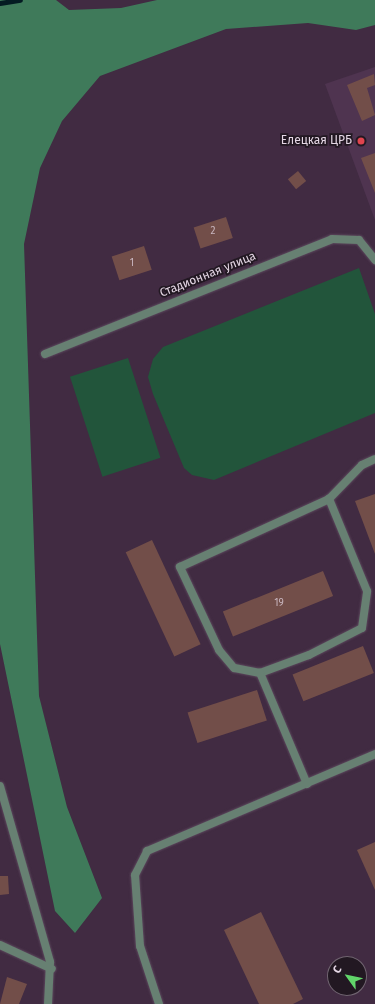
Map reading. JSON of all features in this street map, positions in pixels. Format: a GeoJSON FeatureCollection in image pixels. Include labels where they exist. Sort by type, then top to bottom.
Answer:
{"type":"FeatureCollection","features":[{"type":"Feature","properties":{"kind":"street","name":"Стадионная улица"},"geometry":{"type":"LineString","coordinates":[[45,354],[332,238],[359,240],[375,260]]}},
{"type":"Feature","properties":{"kind":"street"},"geometry":{"type":"LineString","coordinates":[[329,499],[367,591],[362,628],[309,655],[260,673],[234,668],[219,650],[180,566],[329,499],[362,465],[375,459]]}},
{"type":"Feature","properties":{"kind":"street"},"geometry":{"type":"LineString","coordinates":[[260,673],[307,784]]}},
{"type":"Feature","properties":{"kind":"street"},"geometry":{"type":"LineString","coordinates":[[159,1004],[140,946],[135,876],[147,851],[375,754]]}},
{"type":"Feature","properties":{"kind":"street"},"geometry":{"type":"LineString","coordinates":[[0,786],[52,969],[48,1004]]}},
{"type":"Feature","properties":{"kind":"street"},"geometry":{"type":"LineString","coordinates":[[0,946],[52,969]]}},
{"type":"Feature","properties":{"kind":"shaded area","name":"Елецкая ЦРБ"},"geometry":{"type":"Polygon","coordinates":[[[375,67],[375,220],[325,84],[375,67]]]}},
{"type":"Feature","properties":{"kind":"green space"},"geometry":{"type":"Polygon","coordinates":[[[0,0],[56,0],[69,10],[121,8],[157,0],[375,0],[375,25],[356,30],[308,23],[226,29],[100,76],[62,121],[40,168],[24,244],[39,696],[67,807],[102,898],[75,933],[55,911],[0,644],[0,0]]]}},
{"type":"Feature","properties":{"kind":"green space"},"geometry":{"type":"Polygon","coordinates":[[[359,268],[375,314],[375,413],[214,480],[192,475],[184,468],[153,394],[148,377],[153,359],[163,347],[359,268]]]}},
{"type":"Feature","properties":{"kind":"green space"},"geometry":{"type":"Polygon","coordinates":[[[128,358],[160,458],[102,477],[70,377],[128,358]]]}},
{"type":"Feature","properties":{"kind":"building"},"geometry":{"type":"Polygon","coordinates":[[[374,74],[375,85],[367,88],[375,115],[362,121],[347,85],[374,74]]]}},
{"type":"Feature","properties":{"kind":"building"},"geometry":{"type":"Polygon","coordinates":[[[375,153],[375,193],[361,158],[375,153]]]}},
{"type":"Feature","properties":{"kind":"building"},"geometry":{"type":"Polygon","coordinates":[[[298,171],[306,181],[296,189],[288,179],[298,171]]]}},
{"type":"Feature","properties":{"kind":"building"},"geometry":{"type":"Polygon","coordinates":[[[226,217],[233,238],[200,248],[194,228],[226,217]]]}},
{"type":"Feature","properties":{"kind":"building"},"geometry":{"type":"Polygon","coordinates":[[[144,246],[152,270],[119,280],[112,257],[144,246]]]}},
{"type":"Feature","properties":{"kind":"building"},"geometry":{"type":"Polygon","coordinates":[[[375,494],[375,554],[355,501],[375,494]]]}},
{"type":"Feature","properties":{"kind":"building"},"geometry":{"type":"Polygon","coordinates":[[[152,540],[201,644],[174,656],[126,552],[152,540]]]}},
{"type":"Feature","properties":{"kind":"building"},"geometry":{"type":"Polygon","coordinates":[[[323,571],[333,596],[233,636],[223,611],[323,571]]]}},
{"type":"Feature","properties":{"kind":"building"},"geometry":{"type":"Polygon","coordinates":[[[363,646],[374,673],[303,701],[293,674],[363,646]]]}},
{"type":"Feature","properties":{"kind":"building"},"geometry":{"type":"Polygon","coordinates":[[[257,690],[267,720],[197,743],[188,713],[257,690]]]}},
{"type":"Feature","properties":{"kind":"building"},"geometry":{"type":"Polygon","coordinates":[[[375,842],[375,890],[357,850],[375,842]]]}},
{"type":"Feature","properties":{"kind":"building"},"geometry":{"type":"Polygon","coordinates":[[[0,876],[8,876],[9,894],[0,895],[0,876]]]}},
{"type":"Feature","properties":{"kind":"building"},"geometry":{"type":"Polygon","coordinates":[[[261,912],[303,999],[293,1004],[259,1004],[224,930],[261,912]]]}},
{"type":"Feature","properties":{"kind":"building"},"geometry":{"type":"Polygon","coordinates":[[[7,977],[27,984],[19,1004],[0,1004],[7,977]]]}},
{"type":"Feature","properties":{"kind":"waterway"},"geometry":{"type":"LineString","coordinates":[[0,3],[20,0]]}},
{"type":"Feature","properties":{"kind":"place","name":"Елецкая ЦРБ"},"geometry":{"type":"Point","coordinates":[361,141]}}]}
